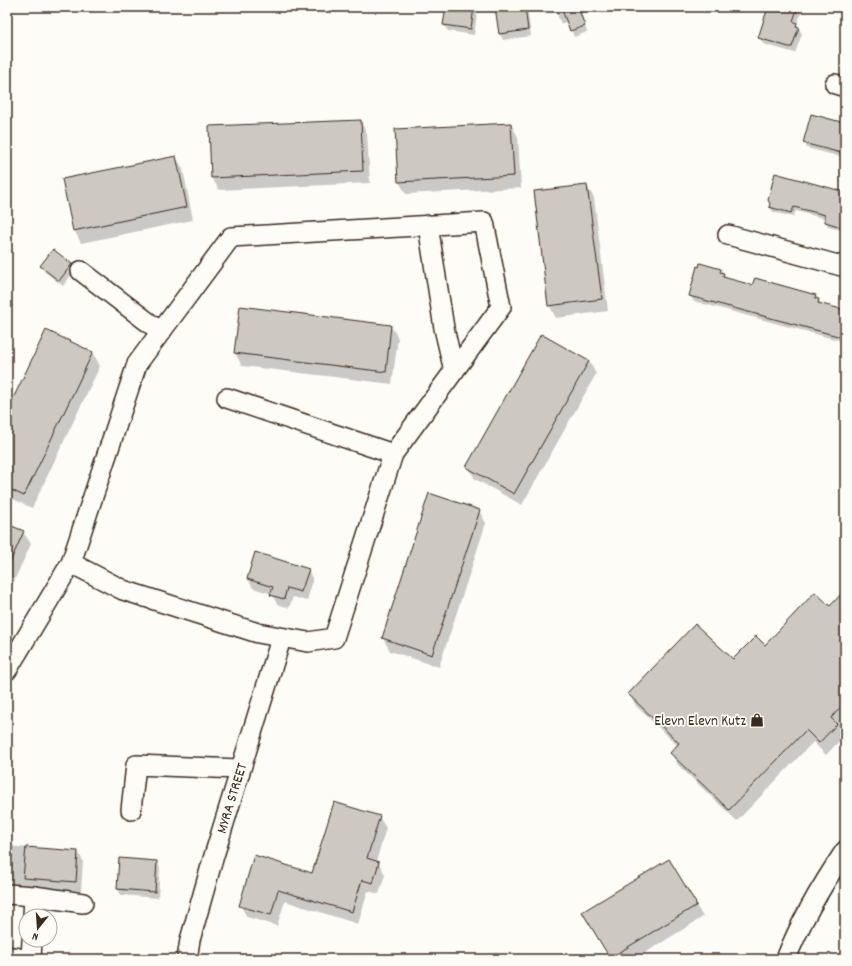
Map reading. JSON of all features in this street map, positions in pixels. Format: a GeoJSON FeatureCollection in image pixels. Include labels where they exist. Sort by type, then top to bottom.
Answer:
{"type":"FeatureCollection","features":[{"type":"Feature","properties":{"kind":"main road"},"geometry":{"type":"LineString","coordinates":[[7,958],[17,959]]}},
{"type":"Feature","properties":{"kind":"street"},"geometry":{"type":"LineString","coordinates":[[7,670],[71,563],[137,364],[230,237],[484,222],[501,307],[394,454],[334,638],[308,642],[281,639],[258,633],[123,590],[71,563]]}},
{"type":"Feature","properties":{"kind":"street"},"geometry":{"type":"LineString","coordinates":[[428,226],[444,328],[454,371]]}},
{"type":"Feature","properties":{"kind":"street"},"geometry":{"type":"LineString","coordinates":[[728,235],[845,267]]}},
{"type":"Feature","properties":{"kind":"street"},"geometry":{"type":"LineString","coordinates":[[81,271],[161,332]]}},
{"type":"Feature","properties":{"kind":"street"},"geometry":{"type":"LineString","coordinates":[[227,398],[394,454]]}},
{"type":"Feature","properties":{"kind":"street","name":"MYRA STREET"},"geometry":{"type":"LineString","coordinates":[[187,959],[190,940],[240,769],[281,639]]}},
{"type":"Feature","properties":{"kind":"street"},"geometry":{"type":"LineString","coordinates":[[131,810],[136,765],[240,769]]}},
{"type":"Feature","properties":{"kind":"street"},"geometry":{"type":"LineString","coordinates":[[786,959],[802,922],[823,884],[845,851]]}},
{"type":"Feature","properties":{"kind":"street"},"geometry":{"type":"LineString","coordinates":[[7,894],[83,903]]}},
{"type":"Feature","properties":{"kind":"street"},"geometry":{"type":"LineString","coordinates":[[33,908],[34,896]]}},
{"type":"Feature","properties":{"kind":"street"},"geometry":{"type":"LineString","coordinates":[[31,959],[32,948]]}},
{"type":"Feature","properties":{"kind":"building"},"geometry":{"type":"Polygon","coordinates":[[[446,7],[474,7],[471,29],[443,25],[446,7]]]}},
{"type":"Feature","properties":{"kind":"building"},"geometry":{"type":"Polygon","coordinates":[[[495,7],[525,7],[528,30],[499,34],[495,7]]]}},
{"type":"Feature","properties":{"kind":"building"},"geometry":{"type":"Polygon","coordinates":[[[561,7],[578,7],[585,26],[570,31],[561,7]]]}},
{"type":"Feature","properties":{"kind":"building"},"geometry":{"type":"Polygon","coordinates":[[[768,7],[798,7],[793,21],[797,23],[796,26],[799,27],[792,47],[758,38],[768,7]]]}},
{"type":"Feature","properties":{"kind":"building"},"geometry":{"type":"Polygon","coordinates":[[[811,114],[845,123],[845,154],[803,143],[811,114]]]}},
{"type":"Feature","properties":{"kind":"building"},"geometry":{"type":"Polygon","coordinates":[[[361,120],[363,171],[211,178],[209,126],[361,120]]]}},
{"type":"Feature","properties":{"kind":"building"},"geometry":{"type":"Polygon","coordinates":[[[511,123],[514,176],[398,182],[395,129],[511,123]]]}},
{"type":"Feature","properties":{"kind":"building"},"geometry":{"type":"Polygon","coordinates":[[[176,156],[187,207],[73,231],[62,179],[176,156]]]}},
{"type":"Feature","properties":{"kind":"building"},"geometry":{"type":"Polygon","coordinates":[[[775,173],[845,192],[845,228],[825,222],[825,215],[794,207],[791,213],[769,207],[770,204],[768,200],[775,173]]]}},
{"type":"Feature","properties":{"kind":"building"},"geometry":{"type":"Polygon","coordinates":[[[587,185],[602,299],[548,306],[534,191],[587,185]]]}},
{"type":"Feature","properties":{"kind":"building"},"geometry":{"type":"Polygon","coordinates":[[[53,249],[72,264],[59,281],[40,266],[53,249]]]}},
{"type":"Feature","properties":{"kind":"building"},"geometry":{"type":"Polygon","coordinates":[[[700,263],[721,269],[720,272],[724,273],[723,277],[752,285],[755,278],[816,295],[815,298],[819,299],[818,303],[845,310],[845,338],[689,296],[697,266],[699,267],[700,263]]]}},
{"type":"Feature","properties":{"kind":"building"},"geometry":{"type":"Polygon","coordinates":[[[240,306],[391,325],[386,372],[234,353],[240,306]]]}},
{"type":"Feature","properties":{"kind":"building"},"geometry":{"type":"Polygon","coordinates":[[[46,330],[93,352],[24,496],[7,488],[7,411],[46,330]]]}},
{"type":"Feature","properties":{"kind":"building"},"geometry":{"type":"Polygon","coordinates":[[[541,334],[589,361],[514,494],[466,467],[541,334]]]}},
{"type":"Feature","properties":{"kind":"building"},"geometry":{"type":"Polygon","coordinates":[[[429,493],[480,510],[432,655],[382,638],[429,493]]]}},
{"type":"Feature","properties":{"kind":"building"},"geometry":{"type":"Polygon","coordinates":[[[7,524],[24,531],[7,569],[7,524]]]}},
{"type":"Feature","properties":{"kind":"building"},"geometry":{"type":"Polygon","coordinates":[[[255,552],[309,569],[301,592],[287,588],[284,599],[270,595],[273,587],[247,579],[255,552]]]}},
{"type":"Feature","properties":{"kind":"building"},"geometry":{"type":"Polygon","coordinates":[[[845,590],[845,703],[831,718],[837,724],[819,743],[806,730],[729,810],[670,753],[679,743],[628,694],[695,624],[733,659],[756,636],[765,645],[815,592],[830,606],[845,590]]]}},
{"type":"Feature","properties":{"kind":"building"},"geometry":{"type":"Polygon","coordinates":[[[334,802],[380,816],[367,858],[379,862],[373,883],[362,880],[352,912],[278,890],[271,915],[239,906],[254,855],[312,873],[334,802]]]}},
{"type":"Feature","properties":{"kind":"building"},"geometry":{"type":"Polygon","coordinates":[[[26,847],[78,851],[76,882],[23,878],[26,847]]]}},
{"type":"Feature","properties":{"kind":"building"},"geometry":{"type":"Polygon","coordinates":[[[119,858],[157,861],[155,892],[117,889],[119,858]]]}},
{"type":"Feature","properties":{"kind":"building"},"geometry":{"type":"Polygon","coordinates":[[[669,859],[697,905],[610,958],[582,912],[669,859]]]}},
{"type":"Feature","properties":{"kind":"place","name":"Elevn Elevn Kutz"},"geometry":{"type":"Point","coordinates":[757,720]}}]}
